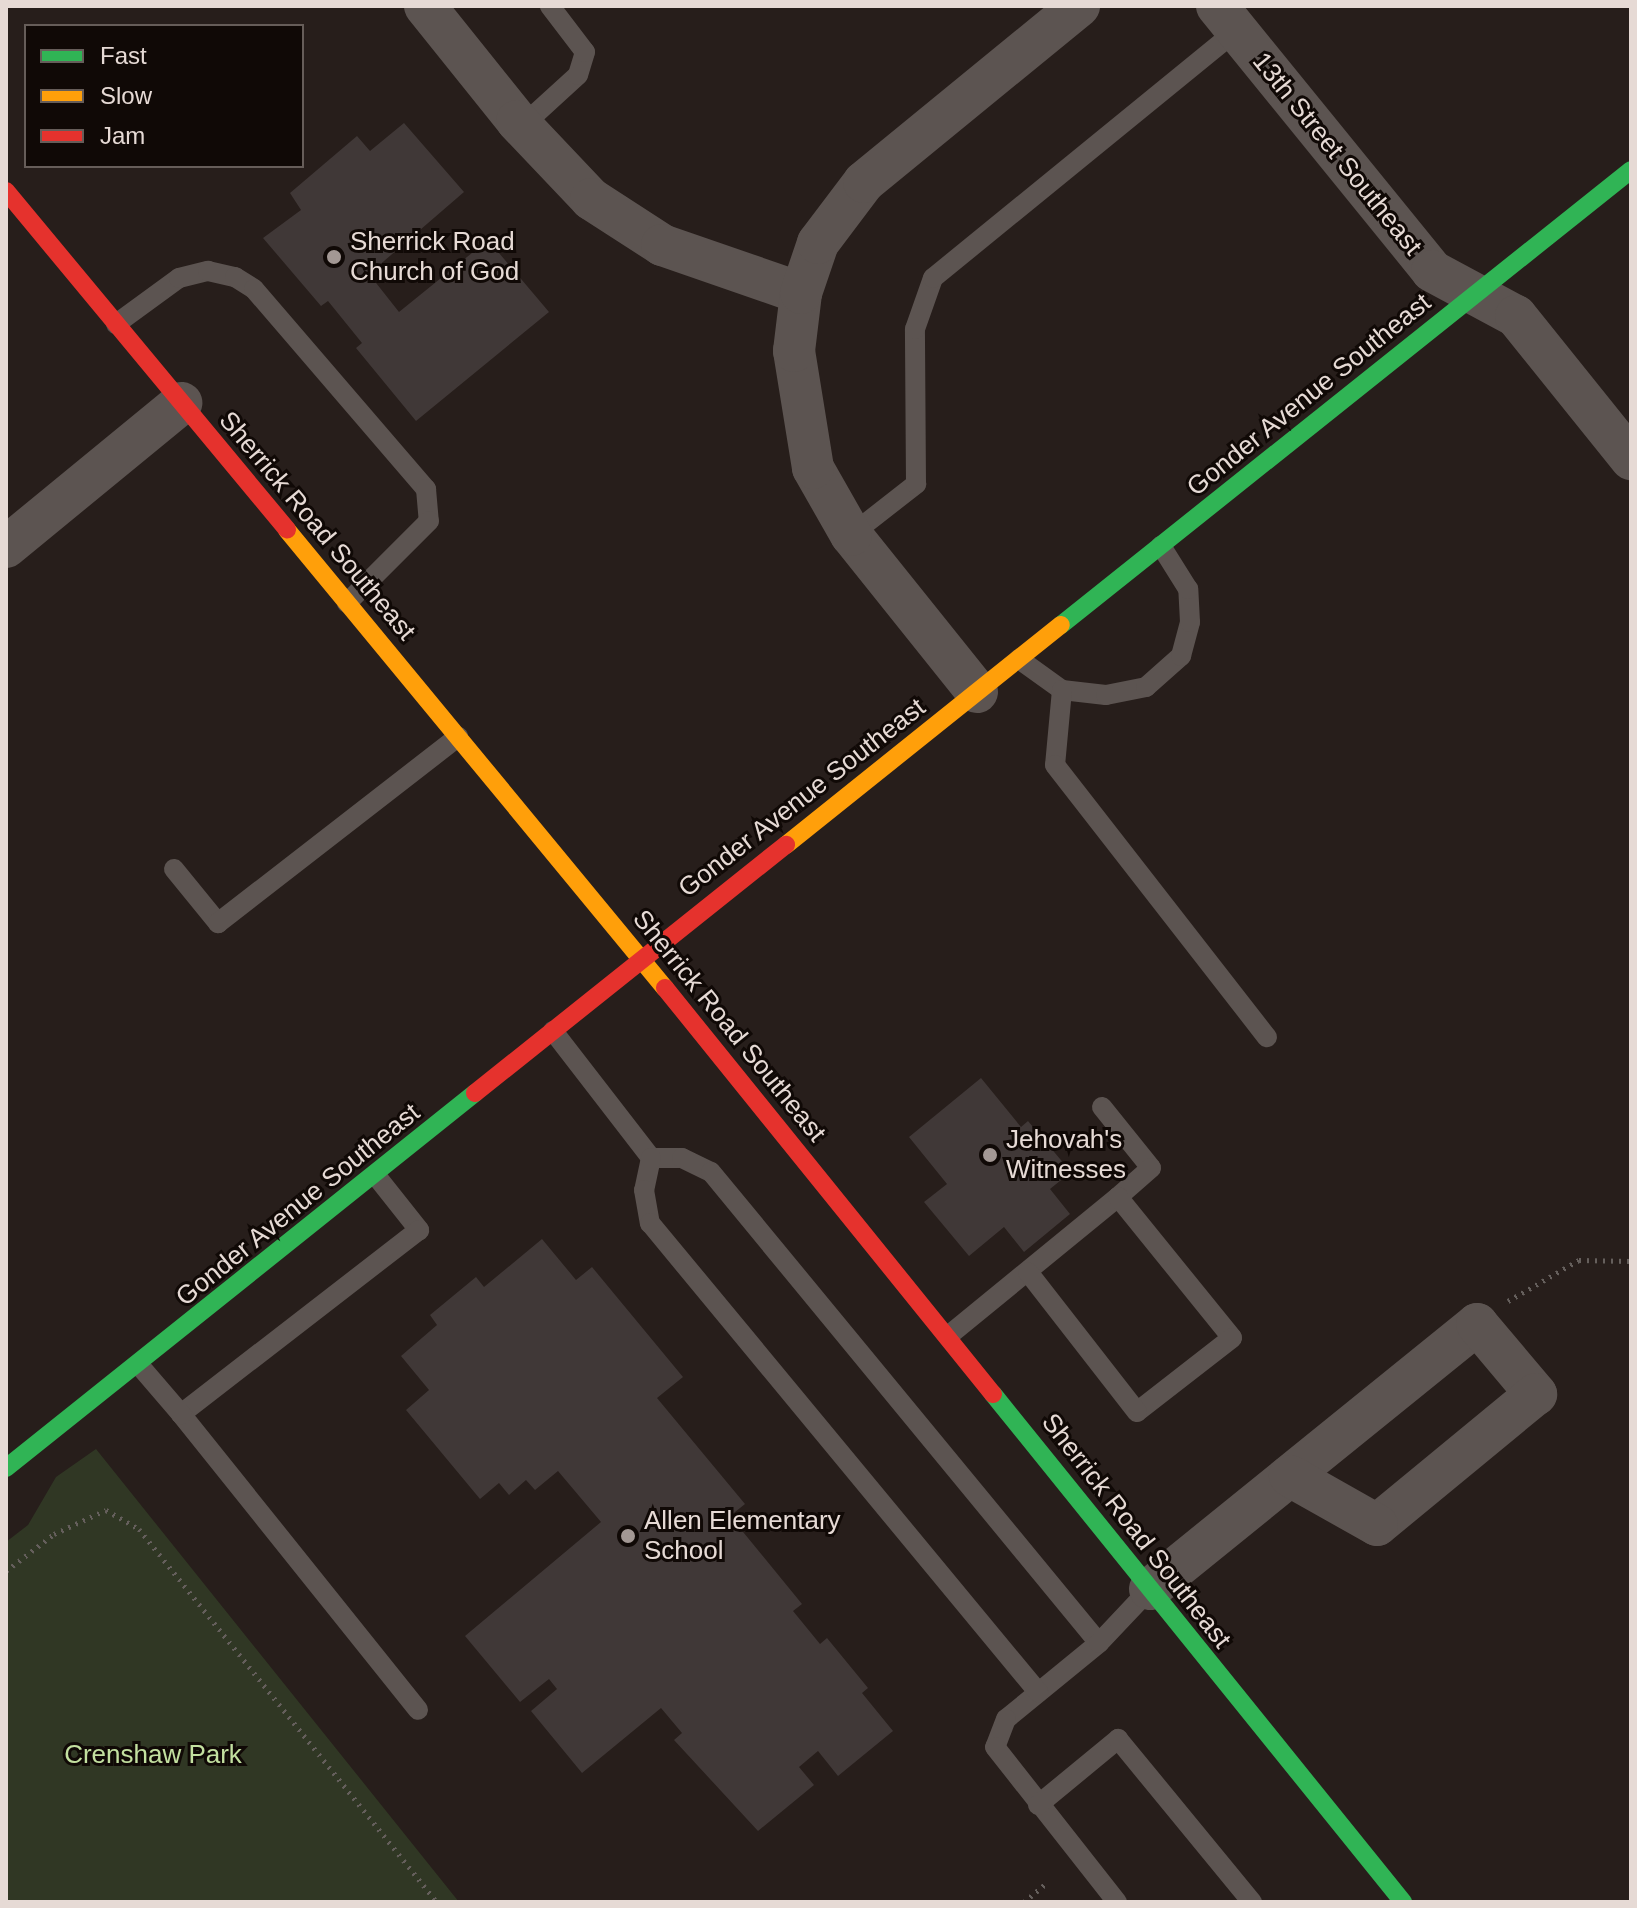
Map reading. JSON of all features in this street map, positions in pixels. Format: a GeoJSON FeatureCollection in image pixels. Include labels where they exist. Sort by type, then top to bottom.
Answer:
{"type":"FeatureCollection","features":[{"type":"Feature","properties":{"kind":"street"},"geometry":{"type":"LineString","coordinates":[[425,6],[521,127],[591,199],[628,227],[689,256],[801,293]]}},
{"type":"Feature","properties":{"kind":"street"},"geometry":{"type":"LineString","coordinates":[[977,692],[851,535],[827,498],[805,440],[794,351],[801,293],[818,243],[864,182],[1079,6]]}},
{"type":"Feature","properties":{"kind":"street","name":"13th Street Southeast"},"geometry":{"type":"LineString","coordinates":[[1227,18],[1432,271],[1516,316],[1631,459]]}},
{"type":"Feature","properties":{"kind":"street","name":"Gonder Avenue Southeast"},"geometry":{"type":"LineString","coordinates":[[6,1468],[377,1177],[642,959],[1631,170]]}},
{"type":"Feature","properties":{"kind":"street","name":"Sherrick Road Southeast"},"geometry":{"type":"LineString","coordinates":[[6,191],[642,959],[1403,1902]]}},
{"type":"Feature","properties":{"kind":"street"},"geometry":{"type":"LineString","coordinates":[[6,547],[181,403]]}},
{"type":"Feature","properties":{"kind":"street"},"geometry":{"type":"LineString","coordinates":[[1150,1589],[1477,1324],[1536,1394],[1377,1525],[1290,1476]]}},
{"type":"Feature","properties":{"kind":"lane"},"geometry":{"type":"LineString","coordinates":[[521,127],[578,75],[585,52],[550,6]]}},
{"type":"Feature","properties":{"kind":"lane"},"geometry":{"type":"LineString","coordinates":[[851,535],[916,484],[915,329],[933,278],[1227,18]]}},
{"type":"Feature","properties":{"kind":"lane"},"geometry":{"type":"LineString","coordinates":[[116,324],[179,278],[208,271],[235,277],[254,289],[426,489],[429,521],[347,603]]}},
{"type":"Feature","properties":{"kind":"lane"},"geometry":{"type":"LineString","coordinates":[[1019,659],[1062,690],[1106,695],[1146,687],[1181,656],[1190,622],[1188,589],[1161,546]]}},
{"type":"Feature","properties":{"kind":"lane"},"geometry":{"type":"LineString","coordinates":[[1062,690],[1055,765],[1267,1037]]}},
{"type":"Feature","properties":{"kind":"lane"},"geometry":{"type":"LineString","coordinates":[[174,869],[218,923],[458,737]]}},
{"type":"Feature","properties":{"kind":"lane"},"geometry":{"type":"LineString","coordinates":[[553,1031],[651,1158],[644,1190],[650,1223],[1038,1692]]}},
{"type":"Feature","properties":{"kind":"lane"},"geometry":{"type":"LineString","coordinates":[[948,1336],[1151,1168],[1102,1107]]}},
{"type":"Feature","properties":{"kind":"lane"},"geometry":{"type":"LineString","coordinates":[[651,1158],[682,1158],[711,1172],[1099,1643]]}},
{"type":"Feature","properties":{"kind":"lane"},"geometry":{"type":"LineString","coordinates":[[181,1414],[419,1230],[377,1177]]}},
{"type":"Feature","properties":{"kind":"lane"},"geometry":{"type":"LineString","coordinates":[[1028,1272],[1137,1412],[1232,1338],[1118,1197]]}},
{"type":"Feature","properties":{"kind":"lane"},"geometry":{"type":"LineString","coordinates":[[139,1365],[418,1710]]}},
{"type":"Feature","properties":{"kind":"lane"},"geometry":{"type":"LineString","coordinates":[[1117,1902],[1038,1805],[995,1741],[1002,1723],[1099,1643],[1150,1589]]}},
{"type":"Feature","properties":{"kind":"lane"},"geometry":{"type":"LineString","coordinates":[[1038,1805],[1118,1739],[1252,1902]]}},
{"type":"Feature","properties":{"kind":"path"},"geometry":{"type":"LineString","coordinates":[[1477,1324],[1579,1260],[1631,1261]]}},
{"type":"Feature","properties":{"kind":"path"},"geometry":{"type":"LineString","coordinates":[[6,1571],[54,1534],[106,1510],[139,1529],[437,1902]]}},
{"type":"Feature","properties":{"kind":"path"},"geometry":{"type":"LineString","coordinates":[[1024,1902],[1047,1883]]}},
{"type":"Feature","properties":{"kind":"green space","name":"Crenshaw Park"},"geometry":{"type":"Polygon","coordinates":[[[96,1449],[459,1902],[6,1902],[6,1542],[28,1525],[56,1477],[96,1449]]]}},
{"type":"Feature","properties":{"kind":"building","name":"Sherrick Road Church of God"},"geometry":{"type":"Polygon","coordinates":[[[404,123],[464,192],[369,274],[399,312],[488,240],[549,312],[416,421],[356,348],[362,343],[328,301],[321,306],[263,238],[301,210],[290,193],[357,136],[370,151],[404,123]]]}},
{"type":"Feature","properties":{"kind":"building","name":"Jehovah's Witnesses"},"geometry":{"type":"Polygon","coordinates":[[[981,1078],[1021,1127],[1028,1121],[1071,1172],[1050,1189],[1070,1214],[1024,1252],[1004,1227],[969,1256],[924,1202],[947,1184],[909,1137],[981,1078]]]}},
{"type":"Feature","properties":{"kind":"building"},"geometry":{"type":"Polygon","coordinates":[[[542,1239],[576,1280],[592,1267],[683,1377],[657,1398],[745,1504],[730,1516],[802,1604],[793,1611],[820,1644],[827,1638],[868,1688],[862,1693],[893,1731],[838,1776],[818,1751],[799,1767],[814,1785],[758,1831],[674,1740],[682,1733],[661,1708],[582,1773],[531,1711],[557,1689],[549,1679],[520,1702],[465,1636],[601,1522],[558,1471],[535,1490],[526,1480],[509,1495],[499,1483],[480,1499],[406,1410],[429,1390],[401,1356],[437,1325],[430,1315],[476,1277],[484,1287],[542,1239]]]}},
{"type":"Feature","properties":{"kind":"traffic: fast"},"geometry":{"type":"LineString","coordinates":[[1061,625],[1631,170]]}},
{"type":"Feature","properties":{"kind":"traffic: fast"},"geometry":{"type":"LineString","coordinates":[[6,1468],[475,1093]]}},
{"type":"Feature","properties":{"kind":"traffic: fast"},"geometry":{"type":"LineString","coordinates":[[993,1394],[1403,1902]]}},
{"type":"Feature","properties":{"kind":"traffic: slow"},"geometry":{"type":"LineString","coordinates":[[287,530],[665,988]]}},
{"type":"Feature","properties":{"kind":"traffic: slow"},"geometry":{"type":"LineString","coordinates":[[786,845],[1061,625]]}},
{"type":"Feature","properties":{"kind":"traffic: jam"},"geometry":{"type":"LineString","coordinates":[[6,191],[287,530]]}},
{"type":"Feature","properties":{"kind":"traffic: jam"},"geometry":{"type":"LineString","coordinates":[[475,1093],[786,845]]}},
{"type":"Feature","properties":{"kind":"traffic: jam"},"geometry":{"type":"LineString","coordinates":[[665,988],[993,1394]]}},
{"type":"Feature","properties":{"kind":"place","name":"Sherrick Road Church of God"},"geometry":{"type":"Point","coordinates":[334,257]}},
{"type":"Feature","properties":{"kind":"place","name":"Jehovah's Witnesses"},"geometry":{"type":"Point","coordinates":[990,1155]}},
{"type":"Feature","properties":{"kind":"place","name":"Allen Elementary School"},"geometry":{"type":"Point","coordinates":[628,1536]}}]}
